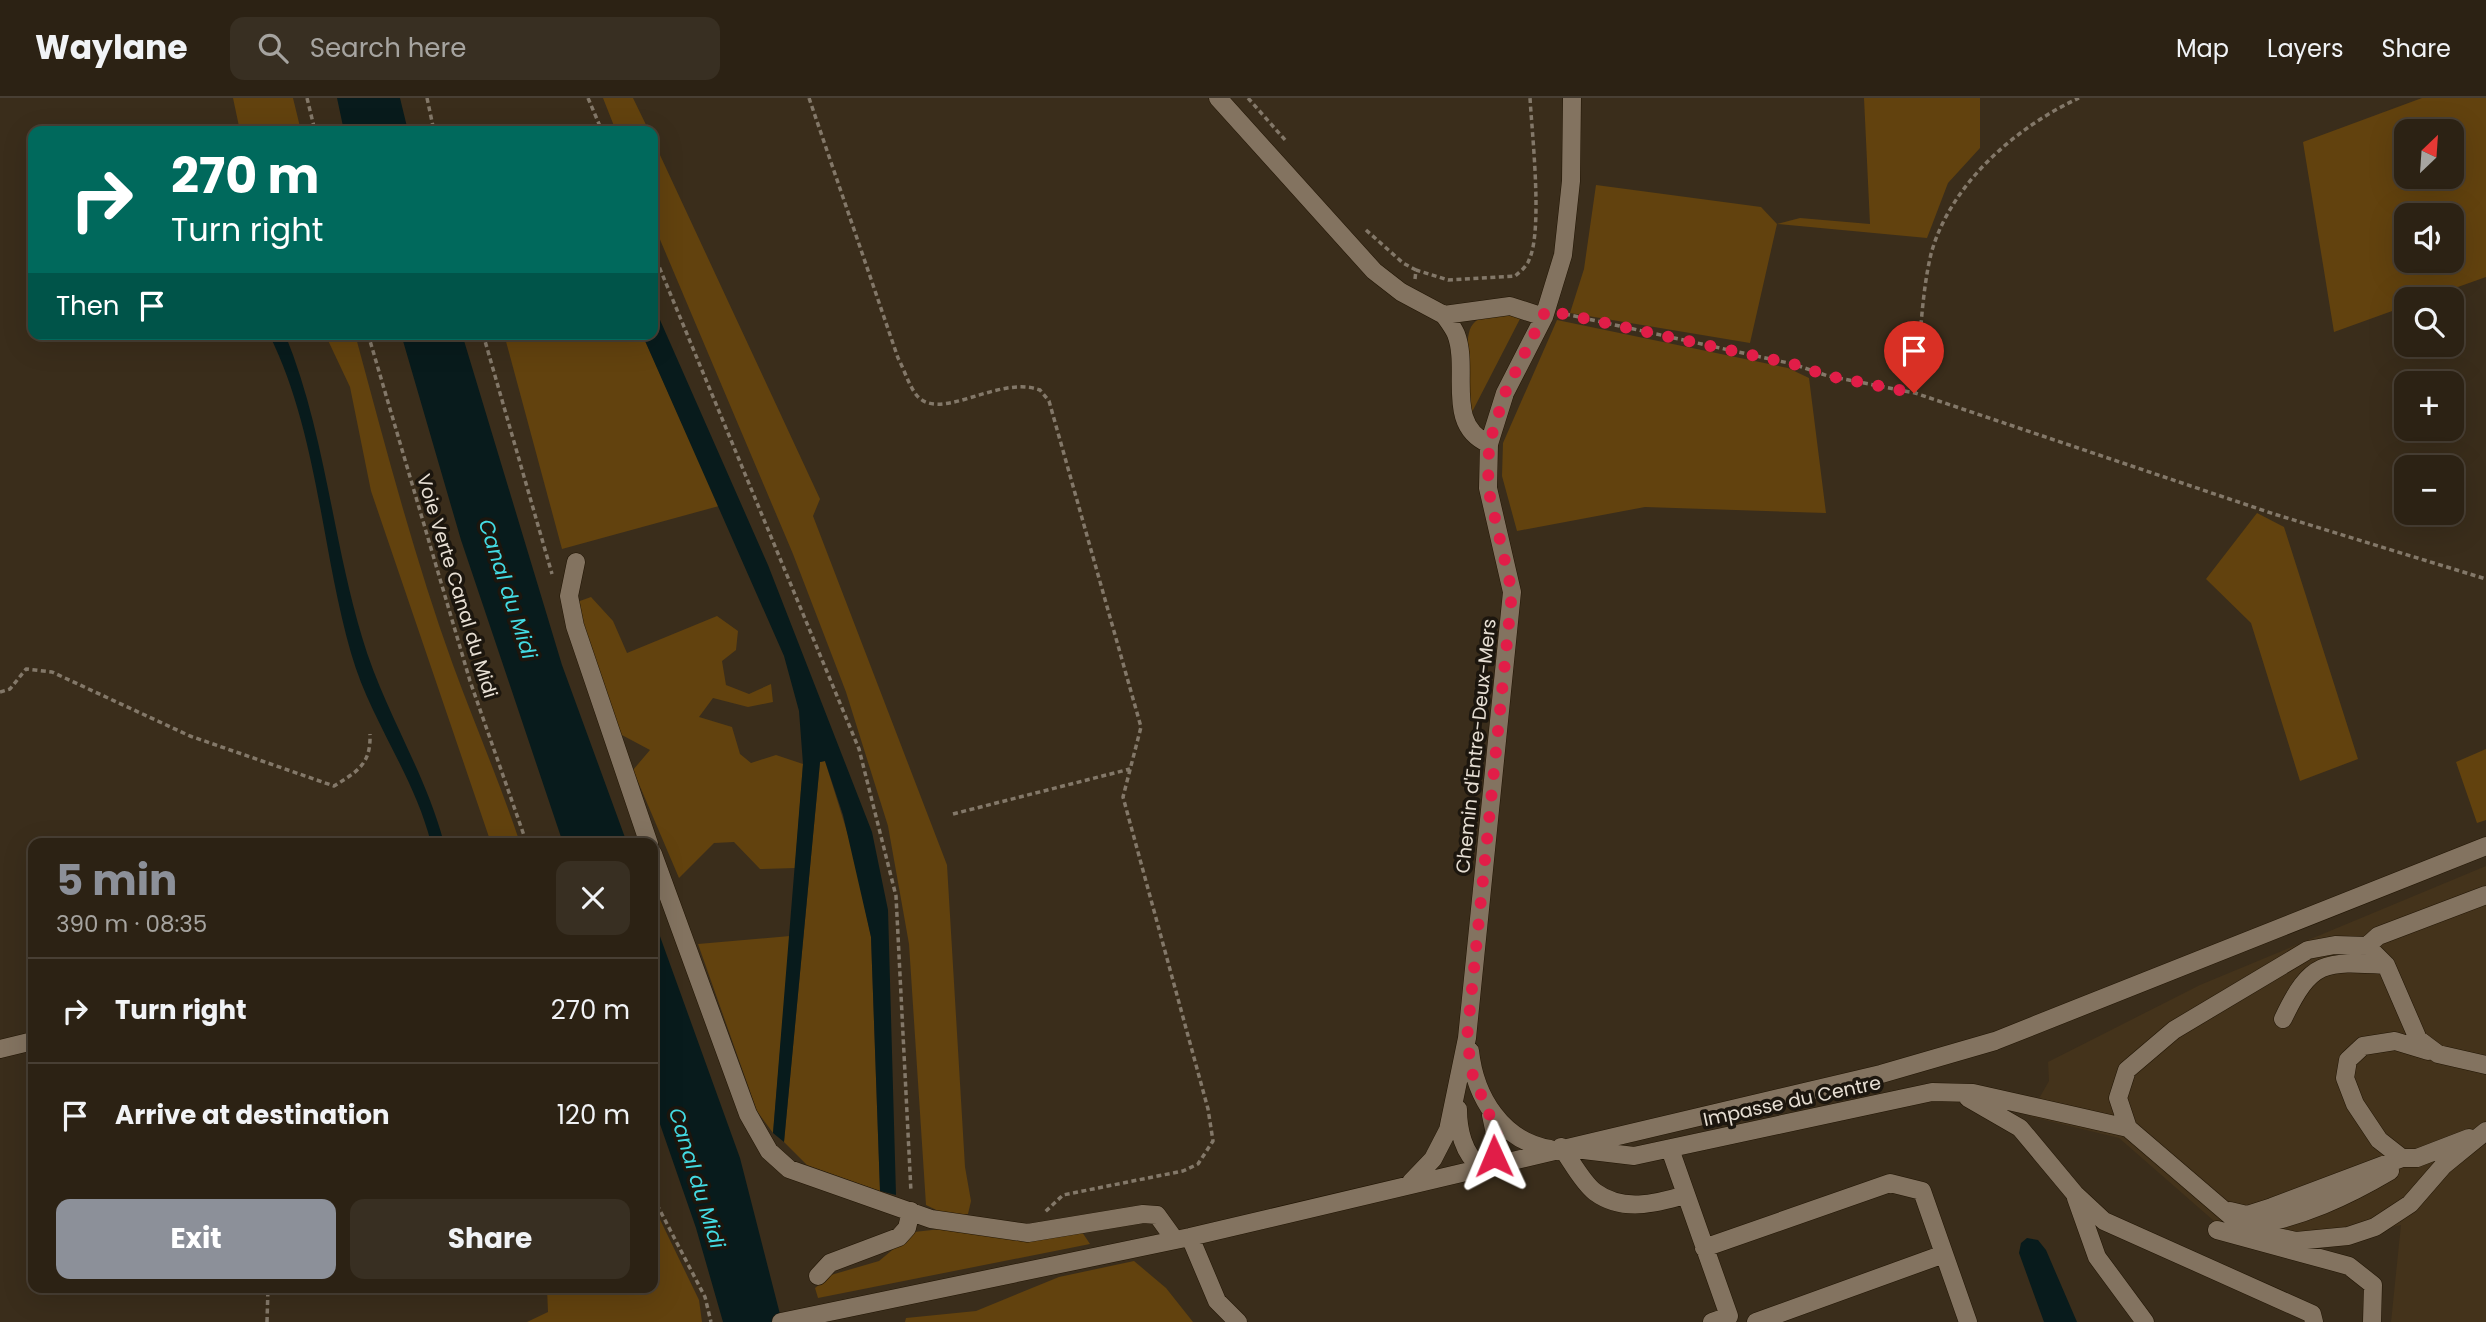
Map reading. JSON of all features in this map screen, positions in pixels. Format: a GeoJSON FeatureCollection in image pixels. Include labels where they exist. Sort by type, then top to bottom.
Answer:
{"type":"FeatureCollection","features":[{"type":"Feature","properties":{"kind":"street"},"geometry":{"type":"LineString","coordinates":[[1218,98],[1374,271],[1412,298],[1444,315],[1456,335],[1464,423],[1477,439],[1489,444]]}},
{"type":"Feature","properties":{"kind":"street","name":"Chemin d'Entre-Deux-Mers"},"geometry":{"type":"LineString","coordinates":[[1408,1184],[1433,1159],[1448,1130],[1467,1038],[1512,592],[1488,488],[1489,444],[1505,393],[1545,314],[1563,255],[1571,181],[1572,98]]}},
{"type":"Feature","properties":{"kind":"street"},"geometry":{"type":"LineString","coordinates":[[1444,315],[1510,306],[1545,314]]}},
{"type":"Feature","properties":{"kind":"street"},"geometry":{"type":"LineString","coordinates":[[576,562],[569,596],[575,626],[647,838]]}},
{"type":"Feature","properties":{"kind":"street"},"geometry":{"type":"LineString","coordinates":[[781,1322],[1182,1239],[1557,1148],[1881,1074],[1995,1041],[2486,846]]}},
{"type":"Feature","properties":{"kind":"street"},"geometry":{"type":"LineString","coordinates":[[658,868],[738,1089],[769,1151],[789,1169],[931,1219],[1028,1233],[1143,1214],[1157,1215],[1182,1239],[1217,1301],[1238,1322]]}},
{"type":"Feature","properties":{"kind":"street"},"geometry":{"type":"LineString","coordinates":[[2367,946],[2378,936],[2486,895]]}},
{"type":"Feature","properties":{"kind":"street"},"geometry":{"type":"LineString","coordinates":[[2438,1054],[2418,1039],[2386,965],[2367,946],[2335,945],[2308,950],[2174,1030],[2127,1070],[2118,1098],[2127,1128],[2224,1210],[2273,1236],[2296,1241],[2348,1236],[2375,1227],[2410,1204],[2443,1166],[2486,1131]]}},
{"type":"Feature","properties":{"kind":"street"},"geometry":{"type":"LineString","coordinates":[[2284,1019],[2300,985],[2319,968],[2336,964],[2386,965]]}},
{"type":"Feature","properties":{"kind":"street","name":"Chemin d'Entre-Deux-Mers"},"geometry":{"type":"LineString","coordinates":[[1457,1091],[1458,1124],[1467,1152],[1485,1166],[1494,1156],[1497,1133],[1472,1073],[1467,1038]]}},
{"type":"Feature","properties":{"kind":"street"},"geometry":{"type":"LineString","coordinates":[[2407,1158],[2379,1140],[2355,1104],[2345,1078],[2348,1060],[2363,1046],[2395,1041],[2486,1065]]}},
{"type":"Feature","properties":{"kind":"street"},"geometry":{"type":"LineString","coordinates":[[0,1049],[28,1042]]}},
{"type":"Feature","properties":{"kind":"street","name":"Impasse du Centre"},"geometry":{"type":"LineString","coordinates":[[1557,1148],[1634,1156],[1932,1092],[1959,1093],[2031,1106],[2127,1128]]}},
{"type":"Feature","properties":{"kind":"street"},"geometry":{"type":"LineString","coordinates":[[1959,1093],[2020,1128],[2075,1194],[2104,1221],[2312,1314],[2314,1322]]}},
{"type":"Feature","properties":{"kind":"street","name":"Chemin d'Entre-Deux-Mers"},"geometry":{"type":"LineString","coordinates":[[1488,1107],[1511,1132],[1532,1146],[1557,1148]]}},
{"type":"Feature","properties":{"kind":"street"},"geometry":{"type":"LineString","coordinates":[[2224,1210],[2247,1215],[2486,1131]]}},
{"type":"Feature","properties":{"kind":"street"},"geometry":{"type":"LineString","coordinates":[[1557,1148],[1594,1191],[1626,1206],[1661,1202],[1685,1195]]}},
{"type":"Feature","properties":{"kind":"street"},"geometry":{"type":"LineString","coordinates":[[1670,1149],[1729,1316],[1712,1322]]}},
{"type":"Feature","properties":{"kind":"street"},"geometry":{"type":"LineString","coordinates":[[2251,1226],[2284,1220],[2345,1197],[2407,1158]]}},
{"type":"Feature","properties":{"kind":"street"},"geometry":{"type":"LineString","coordinates":[[1704,1248],[1891,1183],[1922,1191],[1968,1322]]}},
{"type":"Feature","properties":{"kind":"street"},"geometry":{"type":"LineString","coordinates":[[2075,1194],[2097,1257],[2145,1322]]}},
{"type":"Feature","properties":{"kind":"street"},"geometry":{"type":"LineString","coordinates":[[818,1276],[830,1263],[899,1237],[907,1228],[911,1211]]}},
{"type":"Feature","properties":{"kind":"street"},"geometry":{"type":"LineString","coordinates":[[2217,1230],[2350,1266],[2373,1285],[2372,1322]]}},
{"type":"Feature","properties":{"kind":"street"},"geometry":{"type":"LineString","coordinates":[[1756,1322],[1944,1254]]}},
{"type":"Feature","properties":{"kind":"path"},"geometry":{"type":"LineString","coordinates":[[307,98],[314,126]]}},
{"type":"Feature","properties":{"kind":"path"},"geometry":{"type":"LineString","coordinates":[[428,98],[433,126]]}},
{"type":"Feature","properties":{"kind":"path"},"geometry":{"type":"LineString","coordinates":[[588,98],[600,126]]}},
{"type":"Feature","properties":{"kind":"path"},"geometry":{"type":"LineString","coordinates":[[809,98],[898,358],[916,395],[937,406],[960,402],[982,392],[1011,385],[1040,390],[1049,401],[1141,727],[1123,797],[1208,1109],[1213,1141],[1198,1164],[1183,1171],[1063,1195],[1042,1216],[1041,1230]]}},
{"type":"Feature","properties":{"kind":"path"},"geometry":{"type":"LineString","coordinates":[[1248,98],[1292,148]]}},
{"type":"Feature","properties":{"kind":"path"},"geometry":{"type":"LineString","coordinates":[[1361,226],[1403,263],[1416,270],[1448,280],[1515,276],[1529,262],[1534,244],[1535,177],[1530,98]]}},
{"type":"Feature","properties":{"kind":"path"},"geometry":{"type":"LineString","coordinates":[[1914,393],[1931,255],[1949,210],[1966,187],[2013,138],[2029,125],[2079,98]]}},
{"type":"Feature","properties":{"kind":"path"},"geometry":{"type":"LineString","coordinates":[[658,264],[859,749],[896,896],[911,1211]]}},
{"type":"Feature","properties":{"kind":"path"},"geometry":{"type":"LineString","coordinates":[[1412,298],[1416,270]]}},
{"type":"Feature","properties":{"kind":"path"},"geometry":{"type":"LineString","coordinates":[[1545,314],[1793,364],[1829,376],[1914,393],[2274,514],[2486,579]]}},
{"type":"Feature","properties":{"kind":"path","name":"Voie Verte Canal du Midi"},"geometry":{"type":"LineString","coordinates":[[370,340],[470,681],[525,838]]}},
{"type":"Feature","properties":{"kind":"path"},"geometry":{"type":"LineString","coordinates":[[485,340],[555,581]]}},
{"type":"Feature","properties":{"kind":"path"},"geometry":{"type":"LineString","coordinates":[[0,692],[10,689],[26,669],[52,672],[190,736],[334,786],[357,772],[371,752],[370,734]]}},
{"type":"Feature","properties":{"kind":"path"},"geometry":{"type":"LineString","coordinates":[[953,814],[1130,769]]}},
{"type":"Feature","properties":{"kind":"path"},"geometry":{"type":"LineString","coordinates":[[658,1207],[705,1297],[711,1322]]}},
{"type":"Feature","properties":{"kind":"path"},"geometry":{"type":"LineString","coordinates":[[267,1322],[268,1293]]}},
{"type":"Feature","properties":{"kind":"shaded area"},"geometry":{"type":"Polygon","coordinates":[[[233,98],[293,98],[300,126],[239,126],[233,98]]]}},
{"type":"Feature","properties":{"kind":"shaded area"},"geometry":{"type":"Polygon","coordinates":[[[603,98],[633,98],[647,126],[614,126],[603,98]]]}},
{"type":"Feature","properties":{"kind":"shaded area"},"geometry":{"type":"Polygon","coordinates":[[[1864,98],[1980,98],[1980,148],[1948,183],[1927,238],[1777,224],[1800,218],[1870,224],[1864,98]]]}},
{"type":"Feature","properties":{"kind":"shaded area"},"geometry":{"type":"Polygon","coordinates":[[[2422,98],[2486,98],[2486,277],[2458,287],[2394,287],[2394,310],[2334,332],[2303,142],[2422,98]]]}},
{"type":"Feature","properties":{"kind":"shaded area"},"geometry":{"type":"Polygon","coordinates":[[[658,151],[820,499],[813,516],[947,865],[965,1167],[971,1201],[968,1214],[951,1217],[926,1205],[909,944],[888,826],[846,692],[793,554],[658,235],[658,151]]]}},
{"type":"Feature","properties":{"kind":"shaded area"},"geometry":{"type":"Polygon","coordinates":[[[1596,185],[1761,207],[1777,224],[1750,343],[1570,313],[1584,269],[1596,185]]]}},
{"type":"Feature","properties":{"kind":"shaded area"},"geometry":{"type":"Polygon","coordinates":[[[1494,312],[1522,315],[1471,414],[1466,371],[1469,334],[1475,321],[1494,312]]]}},
{"type":"Feature","properties":{"kind":"shaded area"},"geometry":{"type":"Polygon","coordinates":[[[1557,320],[1788,368],[1809,378],[1826,513],[1645,507],[1517,531],[1502,476],[1503,443],[1557,320]]]}},
{"type":"Feature","properties":{"kind":"shaded area"},"geometry":{"type":"Polygon","coordinates":[[[328,340],[357,340],[425,583],[518,838],[489,838],[371,491],[350,387],[328,340]]]}},
{"type":"Feature","properties":{"kind":"shaded area"},"geometry":{"type":"Polygon","coordinates":[[[506,340],[645,340],[719,506],[562,549],[506,340]]]}},
{"type":"Feature","properties":{"kind":"shaded area"},"geometry":{"type":"Polygon","coordinates":[[[2257,513],[2284,527],[2358,759],[2300,781],[2251,623],[2206,579],[2257,513]]]}},
{"type":"Feature","properties":{"kind":"shaded area"},"geometry":{"type":"Polygon","coordinates":[[[591,597],[613,621],[627,653],[717,616],[738,631],[736,650],[722,661],[726,685],[749,694],[771,684],[773,702],[748,707],[713,698],[699,717],[732,727],[740,754],[751,763],[776,755],[803,764],[795,868],[760,869],[734,842],[714,843],[679,878],[633,770],[650,750],[620,734],[595,668],[577,602],[591,597]]]}},
{"type":"Feature","properties":{"kind":"shaded area"},"geometry":{"type":"Polygon","coordinates":[[[2486,749],[2486,820],[2477,823],[2456,762],[2486,749]]]}},
{"type":"Feature","properties":{"kind":"shaded area"},"geometry":{"type":"Polygon","coordinates":[[[825,761],[853,851],[871,937],[880,1191],[807,1165],[784,1142],[820,762],[825,761]]]}},
{"type":"Feature","properties":{"kind":"shaded area"},"geometry":{"type":"Polygon","coordinates":[[[2486,866],[2486,1322],[2391,1322],[2401,1225],[2297,1248],[2214,1221],[2119,1138],[2029,1116],[2049,1081],[2048,1062],[2200,985],[2486,866]]]}},
{"type":"Feature","properties":{"kind":"shaded area"},"geometry":{"type":"Polygon","coordinates":[[[790,936],[773,1133],[757,1111],[698,944],[790,936]]]}},
{"type":"Feature","properties":{"kind":"shaded area"},"geometry":{"type":"Polygon","coordinates":[[[658,1215],[699,1300],[702,1322],[527,1322],[548,1312],[547,1293],[658,1293],[658,1215]]]}},
{"type":"Feature","properties":{"kind":"shaded area"},"geometry":{"type":"Polygon","coordinates":[[[941,1229],[1082,1232],[1090,1244],[818,1298],[815,1288],[831,1275],[879,1261],[914,1232],[941,1229]]]}},
{"type":"Feature","properties":{"kind":"shaded area"},"geometry":{"type":"Polygon","coordinates":[[[1134,1261],[1166,1288],[1193,1322],[905,1322],[906,1318],[976,1311],[1059,1277],[1134,1261]]]}},
{"type":"Feature","properties":{"kind":"water"},"geometry":{"type":"Polygon","coordinates":[[[337,98],[400,98],[407,126],[343,126],[337,98]]]}},
{"type":"Feature","properties":{"kind":"water"},"geometry":{"type":"Polygon","coordinates":[[[658,315],[768,565],[872,832],[888,910],[896,1195],[880,1191],[871,937],[843,815],[825,761],[820,762],[784,1142],[773,1133],[803,764],[799,711],[784,656],[645,340],[658,340],[658,315]]]}},
{"type":"Feature","properties":{"kind":"water"},"geometry":{"type":"Polygon","coordinates":[[[272,340],[287,340],[299,371],[362,637],[381,689],[426,791],[443,838],[429,838],[414,794],[359,678],[332,573],[309,451],[285,372],[272,340]]]}},
{"type":"Feature","properties":{"kind":"water","name":"Canal du Midi"},"geometry":{"type":"Polygon","coordinates":[[[403,340],[464,340],[562,665],[625,838],[561,838],[461,540],[403,340]]]}},
{"type":"Feature","properties":{"kind":"water","name":"Canal du Midi"},"geometry":{"type":"Polygon","coordinates":[[[658,931],[740,1158],[782,1322],[723,1322],[696,1228],[658,1118],[658,931]]]}},
{"type":"Feature","properties":{"kind":"water"},"geometry":{"type":"Polygon","coordinates":[[[2027,1238],[2038,1240],[2046,1250],[2077,1322],[2044,1322],[2019,1253],[2021,1243],[2027,1238]]]}},
{"type":"Feature","properties":{"kind":"route"},"geometry":{"type":"LineString","coordinates":[[1494,1156],[1497,1133],[1472,1073],[1467,1038],[1511,622],[1512,592],[1488,488],[1489,444],[1505,393],[1537,334],[1546,310],[1793,364],[1829,376],[1914,393]]}}]}
